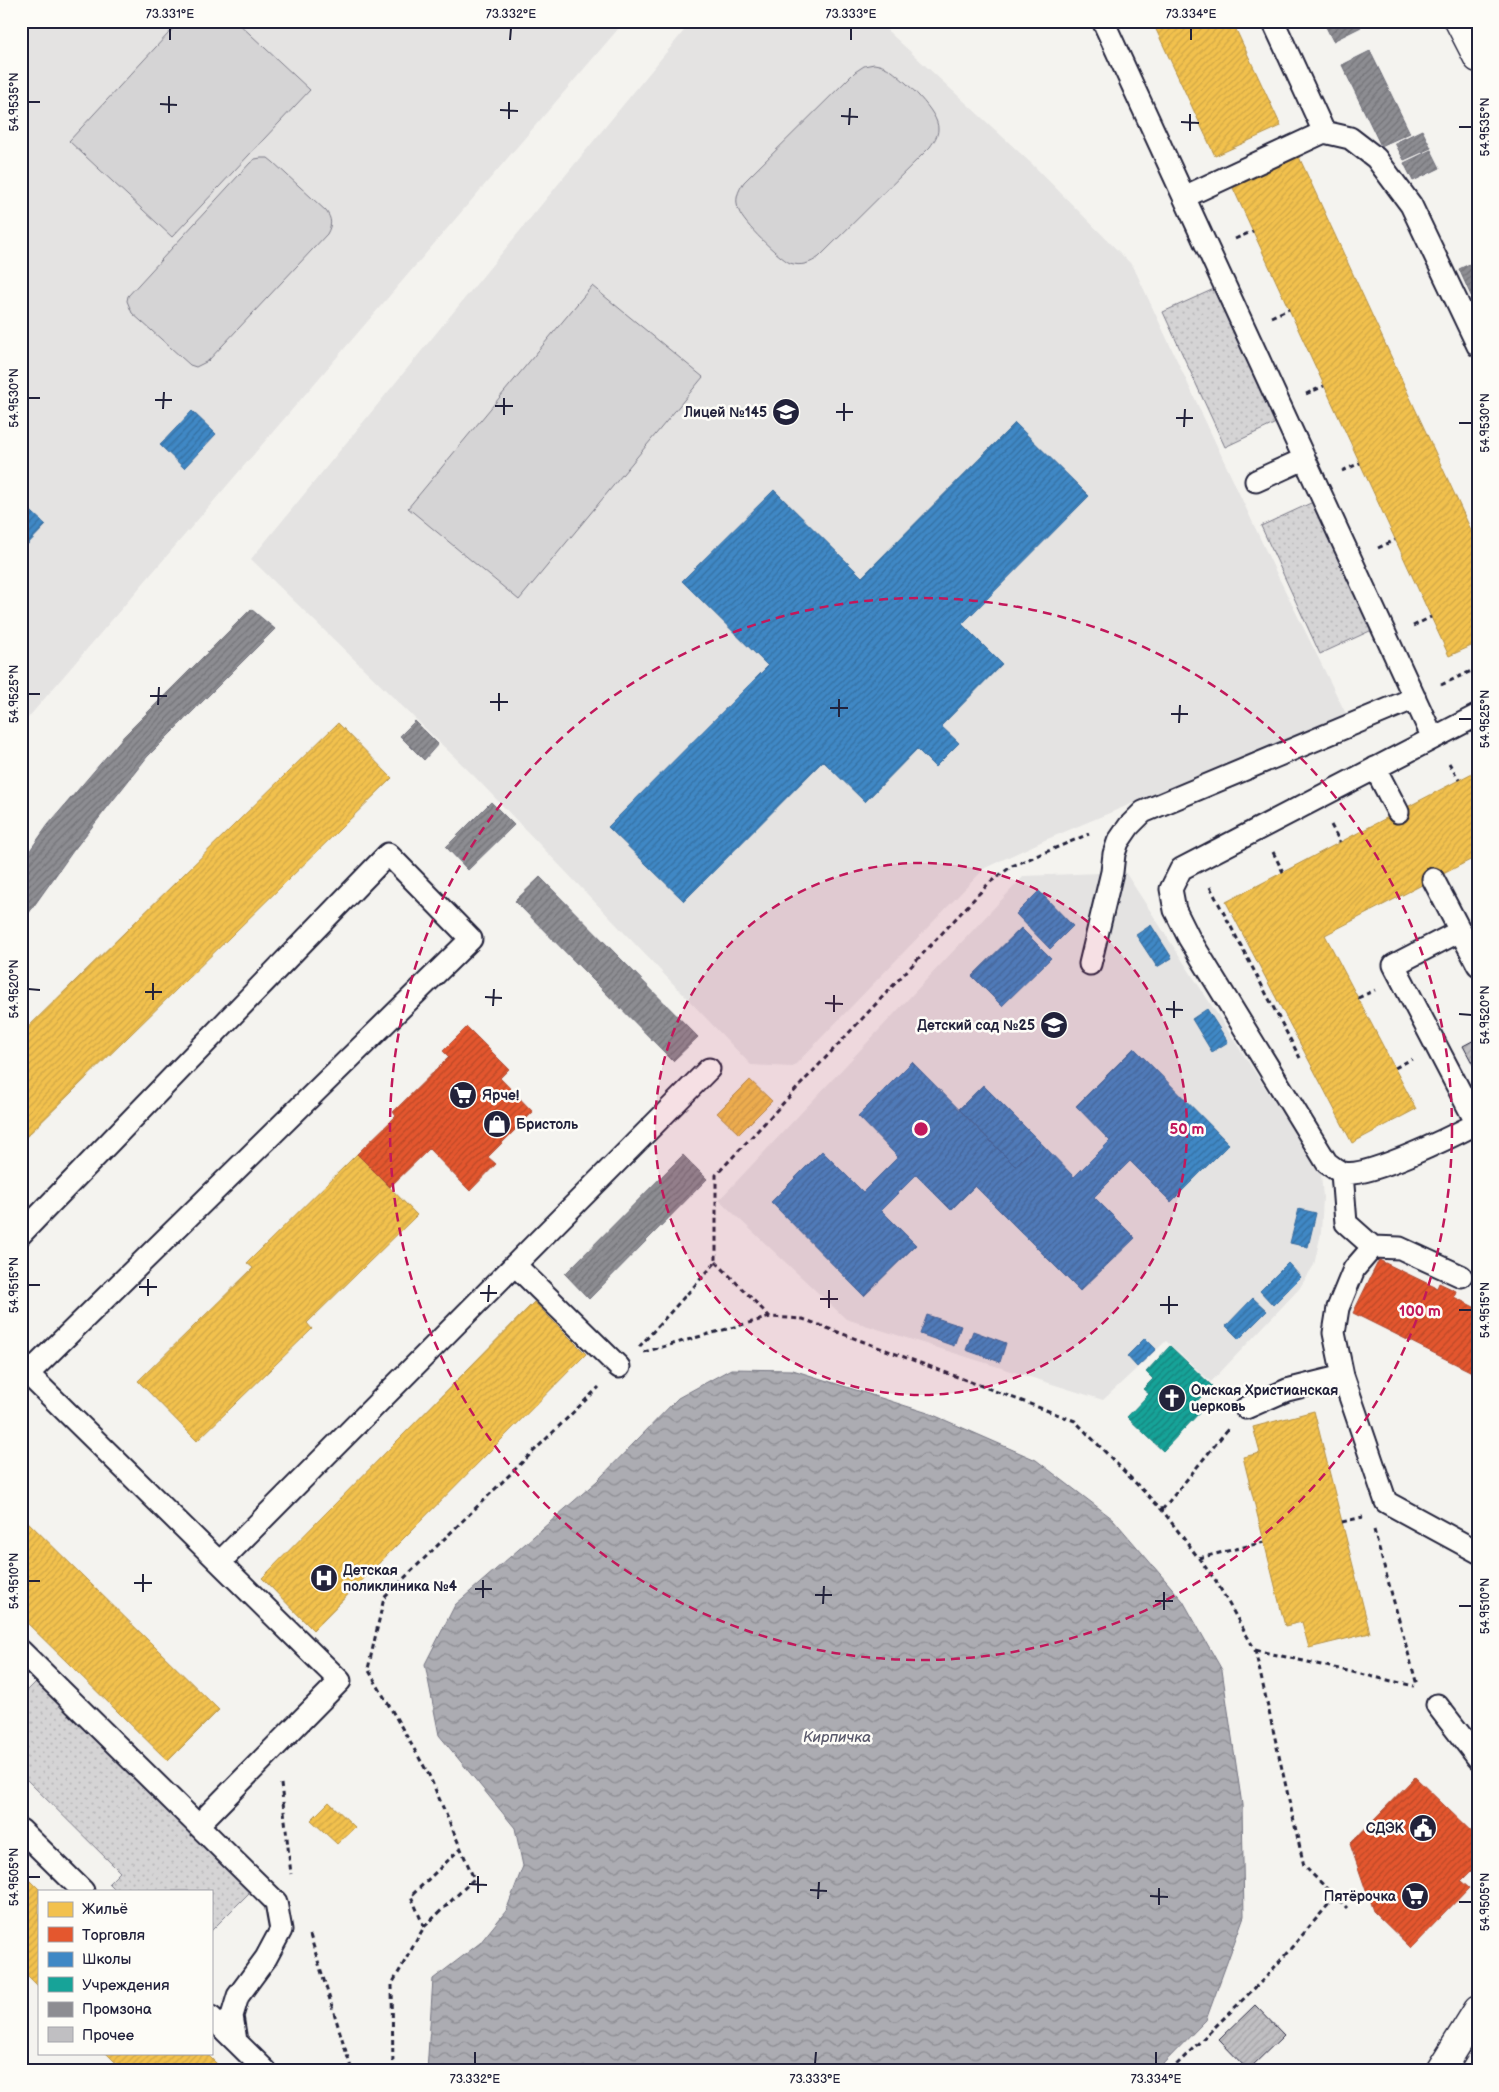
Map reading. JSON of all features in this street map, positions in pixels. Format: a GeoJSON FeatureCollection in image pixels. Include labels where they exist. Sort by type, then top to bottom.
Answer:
{"type":"FeatureCollection","features":[{"type":"Feature","properties":{"kind":"main road"},"geometry":{"type":"LineString","coordinates":[[1459,21],[1478,58]]}},
{"type":"Feature","properties":{"kind":"main road"},"geometry":{"type":"LineString","coordinates":[[1440,2071],[1478,2010]]}},
{"type":"Feature","properties":{"kind":"lane"},"geometry":{"type":"LineString","coordinates":[[1103,21],[1433,738]]}},
{"type":"Feature","properties":{"kind":"lane"},"geometry":{"type":"LineString","coordinates":[[1273,21],[1324,132]]}},
{"type":"Feature","properties":{"kind":"lane"},"geometry":{"type":"LineString","coordinates":[[1184,197],[1324,132],[1350,138],[1376,158],[1411,205],[1478,346]]}},
{"type":"Feature","properties":{"kind":"lane"},"geometry":{"type":"LineString","coordinates":[[1256,481],[1304,459]]}},
{"type":"Feature","properties":{"kind":"lane"},"geometry":{"type":"LineString","coordinates":[[1090,964],[1118,842],[1129,826],[1143,812],[1415,698]]}},
{"type":"Feature","properties":{"kind":"lane"},"geometry":{"type":"LineString","coordinates":[[1460,931],[1394,965],[1477,1123],[1433,1145],[1360,1173],[1342,1173],[1327,1163],[1189,938],[1175,910],[1171,889],[1181,869],[1478,714]]}},
{"type":"Feature","properties":{"kind":"lane"},"geometry":{"type":"LineString","coordinates":[[1375,768],[1398,812]]}},
{"type":"Feature","properties":{"kind":"lane"},"geometry":{"type":"LineString","coordinates":[[21,1234],[388,854],[472,939],[28,1374],[340,1681],[198,1825]]}},
{"type":"Feature","properties":{"kind":"lane"},"geometry":{"type":"LineString","coordinates":[[1433,879],[1460,931],[1475,955]]}},
{"type":"Feature","properties":{"kind":"lane"},"geometry":{"type":"LineString","coordinates":[[220,1562],[709,1069]]}},
{"type":"Feature","properties":{"kind":"lane"},"geometry":{"type":"LineString","coordinates":[[1342,1173],[1346,1223],[1373,1247],[1400,1248],[1461,1276]]}},
{"type":"Feature","properties":{"kind":"lane"},"geometry":{"type":"LineString","coordinates":[[1373,1247],[1354,1269],[1338,1308],[1334,1334],[1343,1376],[1386,1502],[1478,1552]]}},
{"type":"Feature","properties":{"kind":"lane"},"geometry":{"type":"LineString","coordinates":[[515,1265],[625,1361]]}},
{"type":"Feature","properties":{"kind":"lane"},"geometry":{"type":"LineString","coordinates":[[1246,1408],[1287,1390],[1343,1376]]}},
{"type":"Feature","properties":{"kind":"lane"},"geometry":{"type":"LineString","coordinates":[[21,1651],[276,1902],[280,1930],[266,1958],[238,1996],[232,2016],[236,2041]]}},
{"type":"Feature","properties":{"kind":"lane"},"geometry":{"type":"LineString","coordinates":[[1437,1705],[1478,1758]]}},
{"type":"Feature","properties":{"kind":"lane"},"geometry":{"type":"LineString","coordinates":[[21,1830],[82,1890]]}},
{"type":"Feature","properties":{"kind":"lane"},"geometry":{"type":"LineString","coordinates":[[212,2018],[266,2071]]}},
{"type":"Feature","properties":{"kind":"path"},"geometry":{"type":"LineString","coordinates":[[1231,242],[1253,231]]}},
{"type":"Feature","properties":{"kind":"path"},"geometry":{"type":"LineString","coordinates":[[1266,319],[1289,309]]}},
{"type":"Feature","properties":{"kind":"path"},"geometry":{"type":"LineString","coordinates":[[1302,396],[1324,386]]}},
{"type":"Feature","properties":{"kind":"path"},"geometry":{"type":"LineString","coordinates":[[1337,473],[1360,463]]}},
{"type":"Feature","properties":{"kind":"path"},"geometry":{"type":"LineString","coordinates":[[1373,550],[1395,540]]}},
{"type":"Feature","properties":{"kind":"path"},"geometry":{"type":"LineString","coordinates":[[1408,628],[1431,617]]}},
{"type":"Feature","properties":{"kind":"path"},"geometry":{"type":"LineString","coordinates":[[1436,687],[1478,668]]}},
{"type":"Feature","properties":{"kind":"path"},"geometry":{"type":"LineString","coordinates":[[1447,759],[1458,780]]}},
{"type":"Feature","properties":{"kind":"path"},"geometry":{"type":"LineString","coordinates":[[1329,820],[1340,842]]}},
{"type":"Feature","properties":{"kind":"path"},"geometry":{"type":"LineString","coordinates":[[393,2071],[392,1984],[424,1927],[474,1879],[429,1775],[368,1669],[384,1598],[625,1361],[716,1262],[716,1175],[989,883],[1012,866],[1091,834]]}},
{"type":"Feature","properties":{"kind":"path"},"geometry":{"type":"LineString","coordinates":[[1272,850],[1283,872]]}},
{"type":"Feature","properties":{"kind":"path"},"geometry":{"type":"LineString","coordinates":[[1208,883],[1300,1059]]}},
{"type":"Feature","properties":{"kind":"path"},"geometry":{"type":"LineString","coordinates":[[1358,998],[1381,987]]}},
{"type":"Feature","properties":{"kind":"path"},"geometry":{"type":"LineString","coordinates":[[1395,1068],[1417,1056]]}},
{"type":"Feature","properties":{"kind":"path"},"geometry":{"type":"LineString","coordinates":[[716,1262],[770,1317]]}},
{"type":"Feature","properties":{"kind":"path"},"geometry":{"type":"LineString","coordinates":[[625,1361],[770,1317],[803,1320],[1074,1421],[1162,1510],[1216,1581],[1255,1650],[1304,1866],[1347,1908]]}},
{"type":"Feature","properties":{"kind":"path"},"geometry":{"type":"LineString","coordinates":[[1162,1510],[1246,1408]]}},
{"type":"Feature","properties":{"kind":"path"},"geometry":{"type":"LineString","coordinates":[[1342,1522],[1370,1515]]}},
{"type":"Feature","properties":{"kind":"path"},"geometry":{"type":"LineString","coordinates":[[1255,1650],[1418,1686],[1372,1525]]}},
{"type":"Feature","properties":{"kind":"path"},"geometry":{"type":"LineString","coordinates":[[1199,1558],[1264,1542]]}},
{"type":"Feature","properties":{"kind":"path"},"geometry":{"type":"LineString","coordinates":[[424,1927],[411,1896],[461,1848]]}},
{"type":"Feature","properties":{"kind":"path"},"geometry":{"type":"LineString","coordinates":[[1170,2071],[1267,1976],[1335,1897]]}},
{"type":"Feature","properties":{"kind":"shaded area"},"geometry":{"type":"Polygon","coordinates":[[[21,21],[625,21],[21,726],[21,21]]]}},
{"type":"Feature","properties":{"kind":"shaded area"},"geometry":{"type":"Polygon","coordinates":[[[180,21],[236,21],[310,90],[172,237],[69,141],[180,21]]]}},
{"type":"Feature","properties":{"kind":"shaded area","name":"Лицей №145"},"geometry":{"type":"Polygon","coordinates":[[[692,21],[877,21],[1032,164],[1133,266],[1273,566],[1346,714],[1045,840],[985,868],[793,1067],[751,1065],[474,776],[251,559],[692,21]]]}},
{"type":"Feature","properties":{"kind":"shaded area"},"geometry":{"type":"Polygon","coordinates":[[[874,64],[892,71],[920,97],[937,122],[937,136],[930,147],[819,257],[806,264],[790,263],[762,240],[747,223],[739,211],[737,203],[738,192],[744,182],[855,72],[864,66],[874,64]]]}},
{"type":"Feature","properties":{"kind":"shaded area"},"geometry":{"type":"Polygon","coordinates":[[[268,158],[273,162],[326,211],[331,222],[330,228],[327,234],[208,361],[196,367],[190,365],[132,313],[127,301],[128,296],[250,163],[255,159],[268,158]]]}},
{"type":"Feature","properties":{"kind":"shaded area"},"geometry":{"type":"Polygon","coordinates":[[[592,286],[703,377],[519,600],[408,508],[592,286]]]}},
{"type":"Feature","properties":{"kind":"shaded area"},"geometry":{"type":"Polygon","coordinates":[[[1214,289],[1276,423],[1225,447],[1163,312],[1214,289]]]}},
{"type":"Feature","properties":{"kind":"shaded area"},"geometry":{"type":"Polygon","coordinates":[[[1313,502],[1372,630],[1320,654],[1261,526],[1313,502]]]}},
{"type":"Feature","properties":{"kind":"shaded area","name":"Детский сад №25"},"geometry":{"type":"Polygon","coordinates":[[[1125,872],[1321,1174],[1323,1198],[1321,1233],[1314,1265],[1299,1289],[1211,1382],[1166,1341],[1103,1400],[846,1319],[719,1200],[1024,876],[1125,872]]]}},
{"type":"Feature","properties":{"kind":"shaded area"},"geometry":{"type":"Polygon","coordinates":[[[36,1682],[250,1892],[212,1930],[212,1890],[116,1890],[109,1883],[120,1872],[21,1774],[21,1686],[27,1691],[36,1682]]]}},
{"type":"Feature","properties":{"kind":"water","name":"Кирпичка"},"geometry":{"type":"Polygon","coordinates":[[[731,1369],[793,1370],[931,1414],[1036,1460],[1113,1519],[1183,1601],[1222,1670],[1242,1805],[1244,1916],[1206,2020],[1156,2071],[427,2071],[433,1979],[480,1943],[506,1911],[523,1866],[515,1828],[439,1735],[425,1664],[455,1605],[597,1481],[678,1398],[731,1369]]]}},
{"type":"Feature","properties":{"kind":"building: Жильё"},"geometry":{"type":"Polygon","coordinates":[[[1152,21],[1232,21],[1281,126],[1215,156],[1152,21]]]}},
{"type":"Feature","properties":{"kind":"building: Жильё"},"geometry":{"type":"Polygon","coordinates":[[[1299,157],[1478,545],[1478,643],[1449,656],[1233,188],[1299,157]]]}},
{"type":"Feature","properties":{"kind":"building: Жильё"},"geometry":{"type":"Polygon","coordinates":[[[338,723],[392,778],[21,1142],[21,1034],[338,723]]]}},
{"type":"Feature","properties":{"kind":"building: Жильё"},"geometry":{"type":"Polygon","coordinates":[[[1478,770],[1478,856],[1325,935],[1416,1109],[1352,1143],[1226,902],[1478,770]]]}},
{"type":"Feature","properties":{"kind":"building: Жильё"},"geometry":{"type":"Polygon","coordinates":[[[750,1080],[772,1101],[739,1134],[717,1113],[750,1080]]]}},
{"type":"Feature","properties":{"kind":"building: Жильё"},"geometry":{"type":"Polygon","coordinates":[[[357,1154],[417,1215],[307,1323],[312,1329],[197,1441],[138,1381],[253,1268],[247,1263],[357,1154]]]}},
{"type":"Feature","properties":{"kind":"building: Жильё"},"geometry":{"type":"Polygon","coordinates":[[[534,1302],[586,1354],[313,1630],[262,1578],[534,1302]]]}},
{"type":"Feature","properties":{"kind":"building: Жильё"},"geometry":{"type":"Polygon","coordinates":[[[1314,1411],[1370,1633],[1309,1648],[1302,1622],[1285,1626],[1243,1457],[1260,1453],[1253,1427],[1314,1411]]]}},
{"type":"Feature","properties":{"kind":"building: Жильё"},"geometry":{"type":"Polygon","coordinates":[[[21,1515],[219,1710],[168,1761],[21,1617],[21,1515]]]}},
{"type":"Feature","properties":{"kind":"building: Жильё"},"geometry":{"type":"Polygon","coordinates":[[[329,1802],[355,1827],[337,1844],[311,1820],[329,1802]]]}},
{"type":"Feature","properties":{"kind":"building: Жильё"},"geometry":{"type":"Polygon","coordinates":[[[21,1871],[40,1890],[38,1890],[38,1986],[21,1969],[21,1871]]]}},
{"type":"Feature","properties":{"kind":"building: Жильё"},"geometry":{"type":"Polygon","coordinates":[[[107,2054],[207,2054],[224,2071],[124,2071],[107,2054]]]}},
{"type":"Feature","properties":{"kind":"building: Торговля","name":"Ярче!"},"geometry":{"type":"Polygon","coordinates":[[[467,1027],[509,1069],[500,1078],[533,1112],[488,1157],[496,1164],[470,1191],[429,1149],[390,1187],[357,1154],[396,1116],[393,1112],[449,1057],[443,1051],[467,1027]]]}},
{"type":"Feature","properties":{"kind":"building: Торговля"},"geometry":{"type":"Polygon","coordinates":[[[1379,1260],[1437,1288],[1439,1283],[1456,1291],[1454,1297],[1478,1309],[1478,1375],[1353,1313],[1379,1260]]]}},
{"type":"Feature","properties":{"kind":"building: Торговля"},"geometry":{"type":"Polygon","coordinates":[[[1415,1777],[1478,1838],[1478,1864],[1461,1881],[1469,1888],[1411,1948],[1373,1911],[1350,1844],[1415,1777]]]}},
{"type":"Feature","properties":{"kind":"building: Школы"},"geometry":{"type":"Polygon","coordinates":[[[192,411],[216,434],[184,468],[160,445],[192,411]]]}},
{"type":"Feature","properties":{"kind":"building: Школы"},"geometry":{"type":"Polygon","coordinates":[[[1015,423],[1089,496],[962,624],[1002,664],[941,726],[959,743],[935,767],[917,749],[865,802],[823,761],[684,901],[608,827],[768,666],[682,581],[774,490],[862,577],[1015,423]]]}},
{"type":"Feature","properties":{"kind":"building: Школы"},"geometry":{"type":"Polygon","coordinates":[[[21,502],[46,525],[21,551],[21,502]]]}},
{"type":"Feature","properties":{"kind":"building: Школы"},"geometry":{"type":"Polygon","coordinates":[[[1039,891],[1073,926],[1050,949],[1016,914],[1039,891]]]}},
{"type":"Feature","properties":{"kind":"building: Школы"},"geometry":{"type":"Polygon","coordinates":[[[1151,925],[1172,958],[1157,967],[1136,935],[1151,925]]]}},
{"type":"Feature","properties":{"kind":"building: Школы"},"geometry":{"type":"Polygon","coordinates":[[[1021,928],[1051,958],[1002,1006],[972,976],[1021,928]]]}},
{"type":"Feature","properties":{"kind":"building: Школы"},"geometry":{"type":"Polygon","coordinates":[[[1207,1009],[1228,1042],[1212,1052],[1192,1019],[1207,1009]]]}},
{"type":"Feature","properties":{"kind":"building: Школы"},"geometry":{"type":"Polygon","coordinates":[[[1134,1048],[1229,1144],[1171,1202],[1130,1161],[1094,1197],[1135,1238],[1080,1291],[975,1186],[951,1210],[916,1175],[881,1210],[916,1245],[864,1296],[771,1202],[822,1151],[863,1192],[898,1157],[858,1116],[912,1062],[1015,1166],[1040,1142],[1074,1177],[1110,1141],[1076,1106],[1134,1048]]]}},
{"type":"Feature","properties":{"kind":"building: Школы"},"geometry":{"type":"Polygon","coordinates":[[[983,1085],[1040,1142],[1015,1166],[959,1109],[983,1085]]]}},
{"type":"Feature","properties":{"kind":"building: Школы"},"geometry":{"type":"Polygon","coordinates":[[[1299,1209],[1316,1213],[1308,1247],[1290,1243],[1299,1209]]]}},
{"type":"Feature","properties":{"kind":"building: Школы"},"geometry":{"type":"Polygon","coordinates":[[[1288,1263],[1301,1277],[1273,1305],[1260,1291],[1288,1263]]]}},
{"type":"Feature","properties":{"kind":"building: Школы"},"geometry":{"type":"Polygon","coordinates":[[[1253,1298],[1267,1311],[1239,1339],[1226,1326],[1253,1298]]]}},
{"type":"Feature","properties":{"kind":"building: Школы"},"geometry":{"type":"Polygon","coordinates":[[[927,1315],[961,1326],[954,1346],[920,1334],[927,1315]]]}},
{"type":"Feature","properties":{"kind":"building: Школы"},"geometry":{"type":"Polygon","coordinates":[[[973,1331],[1006,1343],[1000,1362],[966,1350],[973,1331]]]}},
{"type":"Feature","properties":{"kind":"building: Школы"},"geometry":{"type":"Polygon","coordinates":[[[1145,1338],[1156,1349],[1137,1367],[1127,1356],[1145,1338]]]}},
{"type":"Feature","properties":{"kind":"building: Учреждения","name":"Омская Христианская церковь"},"geometry":{"type":"Polygon","coordinates":[[[1170,1346],[1212,1386],[1196,1402],[1203,1409],[1163,1451],[1127,1417],[1149,1394],[1143,1389],[1153,1379],[1146,1372],[1170,1346]]]}},
{"type":"Feature","properties":{"kind":"building: Промзона"},"geometry":{"type":"Polygon","coordinates":[[[1323,21],[1358,21],[1361,27],[1333,41],[1323,21]]]}},
{"type":"Feature","properties":{"kind":"building: Промзона"},"geometry":{"type":"Polygon","coordinates":[[[1370,51],[1410,133],[1381,146],[1342,65],[1370,51]]]}},
{"type":"Feature","properties":{"kind":"building: Промзона"},"geometry":{"type":"Polygon","coordinates":[[[1422,130],[1431,148],[1404,160],[1395,143],[1422,130]]]}},
{"type":"Feature","properties":{"kind":"building: Промзона"},"geometry":{"type":"Polygon","coordinates":[[[1431,150],[1440,168],[1413,181],[1404,163],[1431,150]]]}},
{"type":"Feature","properties":{"kind":"building: Промзона"},"geometry":{"type":"Polygon","coordinates":[[[1478,260],[1478,311],[1459,269],[1478,260]]]}},
{"type":"Feature","properties":{"kind":"building: Промзона"},"geometry":{"type":"Polygon","coordinates":[[[251,609],[275,629],[147,757],[73,851],[21,924],[21,863],[48,825],[124,736],[251,609]]]}},
{"type":"Feature","properties":{"kind":"building: Промзона"},"geometry":{"type":"Polygon","coordinates":[[[415,721],[438,744],[424,760],[400,736],[415,721]]]}},
{"type":"Feature","properties":{"kind":"building: Промзона"},"geometry":{"type":"Polygon","coordinates":[[[491,802],[514,825],[468,870],[446,847],[491,802]]]}},
{"type":"Feature","properties":{"kind":"building: Промзона"},"geometry":{"type":"Polygon","coordinates":[[[540,877],[698,1037],[673,1061],[515,901],[540,877]]]}},
{"type":"Feature","properties":{"kind":"building: Промзона"},"geometry":{"type":"Polygon","coordinates":[[[683,1155],[707,1179],[589,1299],[565,1274],[683,1155]]]}},
{"type":"Feature","properties":{"kind":"building: Прочее"},"geometry":{"type":"Polygon","coordinates":[[[1478,1038],[1478,1074],[1463,1046],[1478,1038]]]}},
{"type":"Feature","properties":{"kind":"building: Прочее"},"geometry":{"type":"Polygon","coordinates":[[[1255,2005],[1284,2035],[1248,2070],[1219,2040],[1255,2005]]]}},
{"type":"Feature","properties":{"kind":"place","name":"Лицей №145"},"geometry":{"type":"Point","coordinates":[786,412]}},
{"type":"Feature","properties":{"kind":"place","name":"Детский сад №25"},"geometry":{"type":"Point","coordinates":[1054,1025]}},
{"type":"Feature","properties":{"kind":"place","name":"Ярче!"},"geometry":{"type":"Point","coordinates":[463,1095]}},
{"type":"Feature","properties":{"kind":"place","name":"Бристоль"},"geometry":{"type":"Point","coordinates":[497,1124]}},
{"type":"Feature","properties":{"kind":"place","name":"Омская Христианская церковь"},"geometry":{"type":"Point","coordinates":[1172,1398]}},
{"type":"Feature","properties":{"kind":"place","name":"Детская поликлиника №4"},"geometry":{"type":"Point","coordinates":[324,1578]}},
{"type":"Feature","properties":{"kind":"place","name":"СДЭК"},"geometry":{"type":"Point","coordinates":[1423,1828]}},
{"type":"Feature","properties":{"kind":"place","name":"Пятёрочка"},"geometry":{"type":"Point","coordinates":[1415,1896]}}]}
